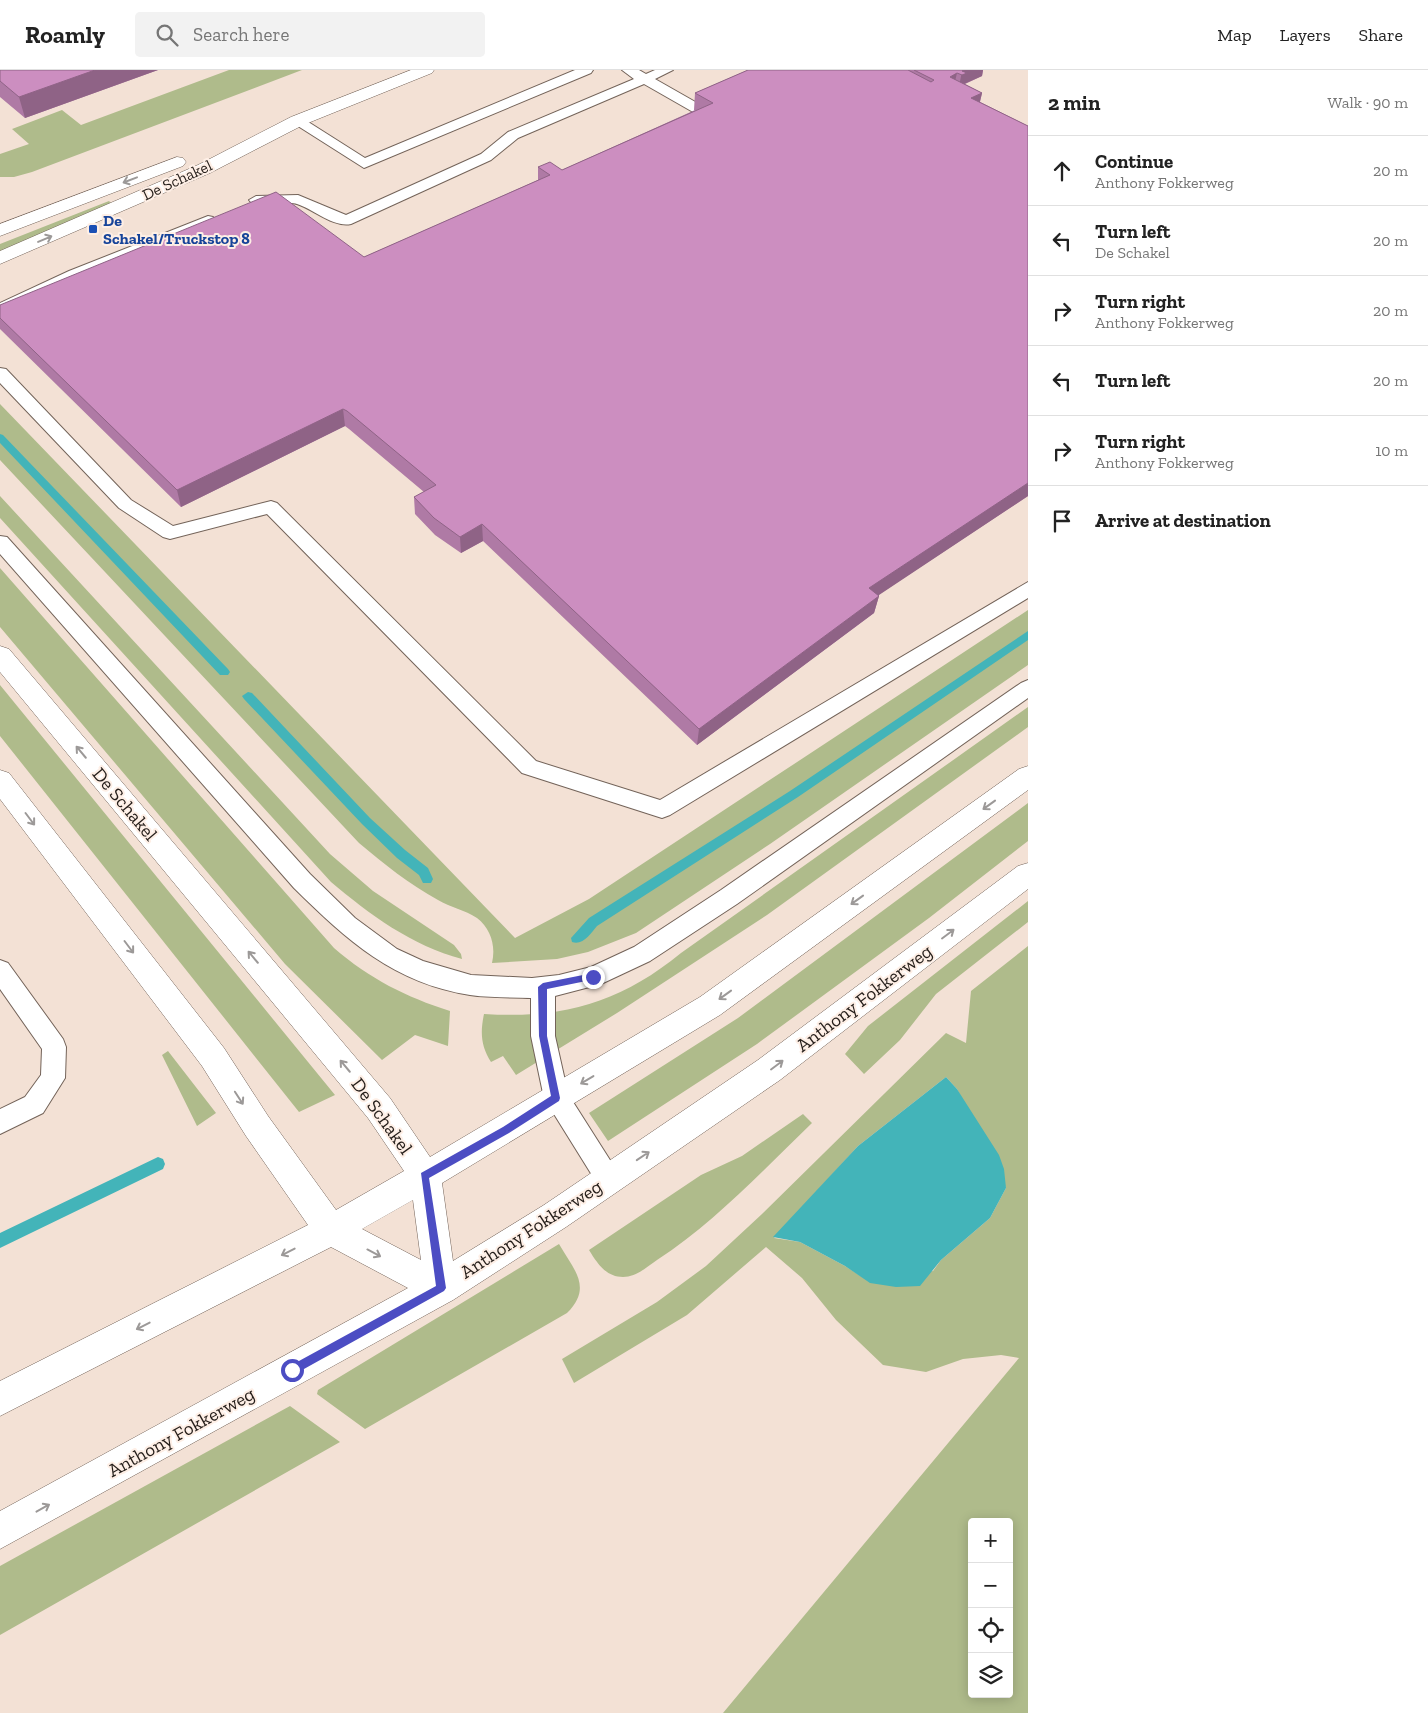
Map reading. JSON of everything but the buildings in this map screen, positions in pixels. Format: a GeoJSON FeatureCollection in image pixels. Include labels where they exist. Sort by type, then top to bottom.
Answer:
{"type":"FeatureCollection","features":[{"type":"Feature","properties":{"kind":"street","name":"De Schakel"},"geometry":{"type":"LineString","coordinates":[[0,258],[204,168],[297,122],[426,70]]}},
{"type":"Feature","properties":{"kind":"street","name":"De Schakel"},"geometry":{"type":"LineString","coordinates":[[0,230],[246,136],[297,122]]}},
{"type":"Feature","properties":{"kind":"street","name":"De Schakel"},"geometry":{"type":"LineString","coordinates":[[0,655],[380,1108],[424,1176],[441,1288]]}},
{"type":"Feature","properties":{"kind":"street"},"geometry":{"type":"LineString","coordinates":[[0,1399],[331,1230],[506,1130],[710,1006],[1028,776]]}},
{"type":"Feature","properties":{"kind":"street"},"geometry":{"type":"LineString","coordinates":[[0,780],[213,1057],[257,1126],[331,1230],[441,1288]]}},
{"type":"Feature","properties":{"kind":"street","name":"Anthony Fokkerweg"},"geometry":{"type":"LineString","coordinates":[[0,1531],[441,1288],[610,1179],[770,1070],[1028,874]]}},
{"type":"Feature","properties":{"kind":"lane"},"geometry":{"type":"LineString","coordinates":[[297,122],[364,164],[586,70]]}},
{"type":"Feature","properties":{"kind":"lane"},"geometry":{"type":"LineString","coordinates":[[629,70],[726,126]]}},
{"type":"Feature","properties":{"kind":"lane"},"geometry":{"type":"LineString","coordinates":[[238,207],[256,200],[298,199],[346,221],[486,156],[513,135],[666,70]]}},
{"type":"Feature","properties":{"kind":"lane"},"geometry":{"type":"LineString","coordinates":[[712,117],[729,109]]}},
{"type":"Feature","properties":{"kind":"lane"},"geometry":{"type":"LineString","coordinates":[[0,308],[75,274],[220,215]]}},
{"type":"Feature","properties":{"kind":"lane"},"geometry":{"type":"LineString","coordinates":[[0,373],[125,504],[170,533],[271,507],[529,767],[662,809],[1028,589]]}},
{"type":"Feature","properties":{"kind":"lane"},"geometry":{"type":"LineString","coordinates":[[0,542],[302,881],[347,924],[390,956],[416,969],[471,985],[506,988],[543,987],[593,977],[618,967],[642,954],[729,897],[1028,688]]}},
{"type":"Feature","properties":{"kind":"lane"},"geometry":{"type":"LineString","coordinates":[[0,970],[54,1047],[53,1078],[34,1105],[0,1122]]}},
{"type":"Feature","properties":{"kind":"lane"},"geometry":{"type":"LineString","coordinates":[[543,987],[543,1036],[556,1098],[610,1179]]}},
{"type":"Feature","properties":{"kind":"green space"},"geometry":{"type":"Polygon","coordinates":[[[229,70],[302,70],[32,172],[14,177],[0,177],[0,154],[29,144],[12,129],[62,110],[81,125],[229,70]]]}},
{"type":"Feature","properties":{"kind":"green space"},"geometry":{"type":"Polygon","coordinates":[[[109,201],[111,203],[0,252],[0,244],[109,201]]]}},
{"type":"Feature","properties":{"kind":"green space"},"geometry":{"type":"Polygon","coordinates":[[[0,404],[515,938],[589,899],[1028,610],[1028,665],[770,844],[636,933],[588,952],[557,959],[492,963],[493,944],[482,922],[417,887],[359,843],[0,460],[0,404]]]}},
{"type":"Feature","properties":{"kind":"green space"},"geometry":{"type":"Polygon","coordinates":[[[0,496],[330,854],[373,891],[454,945],[461,954],[462,959],[426,946],[392,928],[360,906],[331,882],[0,518],[0,496]]]}},
{"type":"Feature","properties":{"kind":"green space"},"geometry":{"type":"Polygon","coordinates":[[[0,568],[334,948],[361,969],[389,986],[418,1000],[450,1011],[448,1046],[415,1035],[382,1060],[285,964],[0,627],[0,568]]]}},
{"type":"Feature","properties":{"kind":"green space"},"geometry":{"type":"Polygon","coordinates":[[[0,685],[335,1095],[299,1112],[0,736],[0,685]]]}},
{"type":"Feature","properties":{"kind":"green space"},"geometry":{"type":"Polygon","coordinates":[[[1028,707],[1028,727],[767,915],[617,1013],[516,1075],[503,1056],[491,1062],[482,1039],[484,1014],[539,1014],[565,1010],[612,996],[635,984],[658,970],[1028,707]]]}},
{"type":"Feature","properties":{"kind":"green space"},"geometry":{"type":"Polygon","coordinates":[[[1028,803],[1028,841],[929,918],[757,1044],[608,1141],[589,1113],[738,1018],[1028,803]]]}},
{"type":"Feature","properties":{"kind":"green space"},"geometry":{"type":"Polygon","coordinates":[[[1028,901],[1028,922],[936,994],[900,1040],[864,1074],[845,1054],[868,1026],[1028,901]]]}},
{"type":"Feature","properties":{"kind":"green space"},"geometry":{"type":"Polygon","coordinates":[[[1028,946],[1028,1713],[723,1713],[1019,1358],[1001,1355],[963,1359],[926,1372],[883,1365],[836,1320],[802,1278],[766,1247],[687,1315],[574,1383],[562,1359],[657,1302],[706,1266],[762,1214],[946,1033],[966,1043],[971,991],[1028,946]],[[946,1077],[858,1146],[774,1238],[800,1242],[870,1282],[933,1271],[941,1260],[990,1218],[1006,1188],[957,1089],[946,1077]]]}},
{"type":"Feature","properties":{"kind":"green space"},"geometry":{"type":"Polygon","coordinates":[[[168,1051],[216,1113],[197,1126],[162,1055],[168,1051]]]}},
{"type":"Feature","properties":{"kind":"green space"},"geometry":{"type":"Polygon","coordinates":[[[803,1114],[812,1123],[718,1213],[678,1245],[645,1268],[628,1277],[612,1275],[595,1260],[589,1250],[701,1175],[742,1156],[803,1114]]]}},
{"type":"Feature","properties":{"kind":"green space"},"geometry":{"type":"Polygon","coordinates":[[[559,1244],[575,1270],[580,1287],[575,1304],[567,1313],[365,1429],[317,1394],[318,1390],[559,1244]]]}},
{"type":"Feature","properties":{"kind":"green space"},"geometry":{"type":"Polygon","coordinates":[[[290,1406],[340,1442],[0,1635],[0,1566],[290,1406]]]}},
{"type":"Feature","properties":{"kind":"water"},"geometry":{"type":"Polygon","coordinates":[[[946,1077],[957,1089],[999,1155],[1004,1169],[1006,1188],[990,1218],[941,1260],[920,1286],[896,1287],[870,1283],[845,1266],[800,1242],[773,1237],[858,1146],[946,1077]]]}},
{"type":"Feature","properties":{"kind":"waterway"},"geometry":{"type":"LineString","coordinates":[[0,437],[224,672]]}},
{"type":"Feature","properties":{"kind":"waterway"},"geometry":{"type":"LineString","coordinates":[[577,938],[593,922],[794,794],[1028,635]]}},
{"type":"Feature","properties":{"kind":"waterway"},"geometry":{"type":"LineString","coordinates":[[248,696],[366,821],[401,854],[424,872],[427,879]]}},
{"type":"Feature","properties":{"kind":"waterway"},"geometry":{"type":"LineString","coordinates":[[0,1241],[158,1164]]}},
{"type":"Feature","properties":{"kind":"place","name":"De Schakel/Truckstop 8"},"geometry":{"type":"Point","coordinates":[93,229]}},
{"type":"Feature","properties":{"kind":"route"},"geometry":{"type":"LineString","coordinates":[[292,1370],[441,1288],[424,1176],[506,1130],[556,1098],[543,1036],[543,987],[593,977]]}}]}
